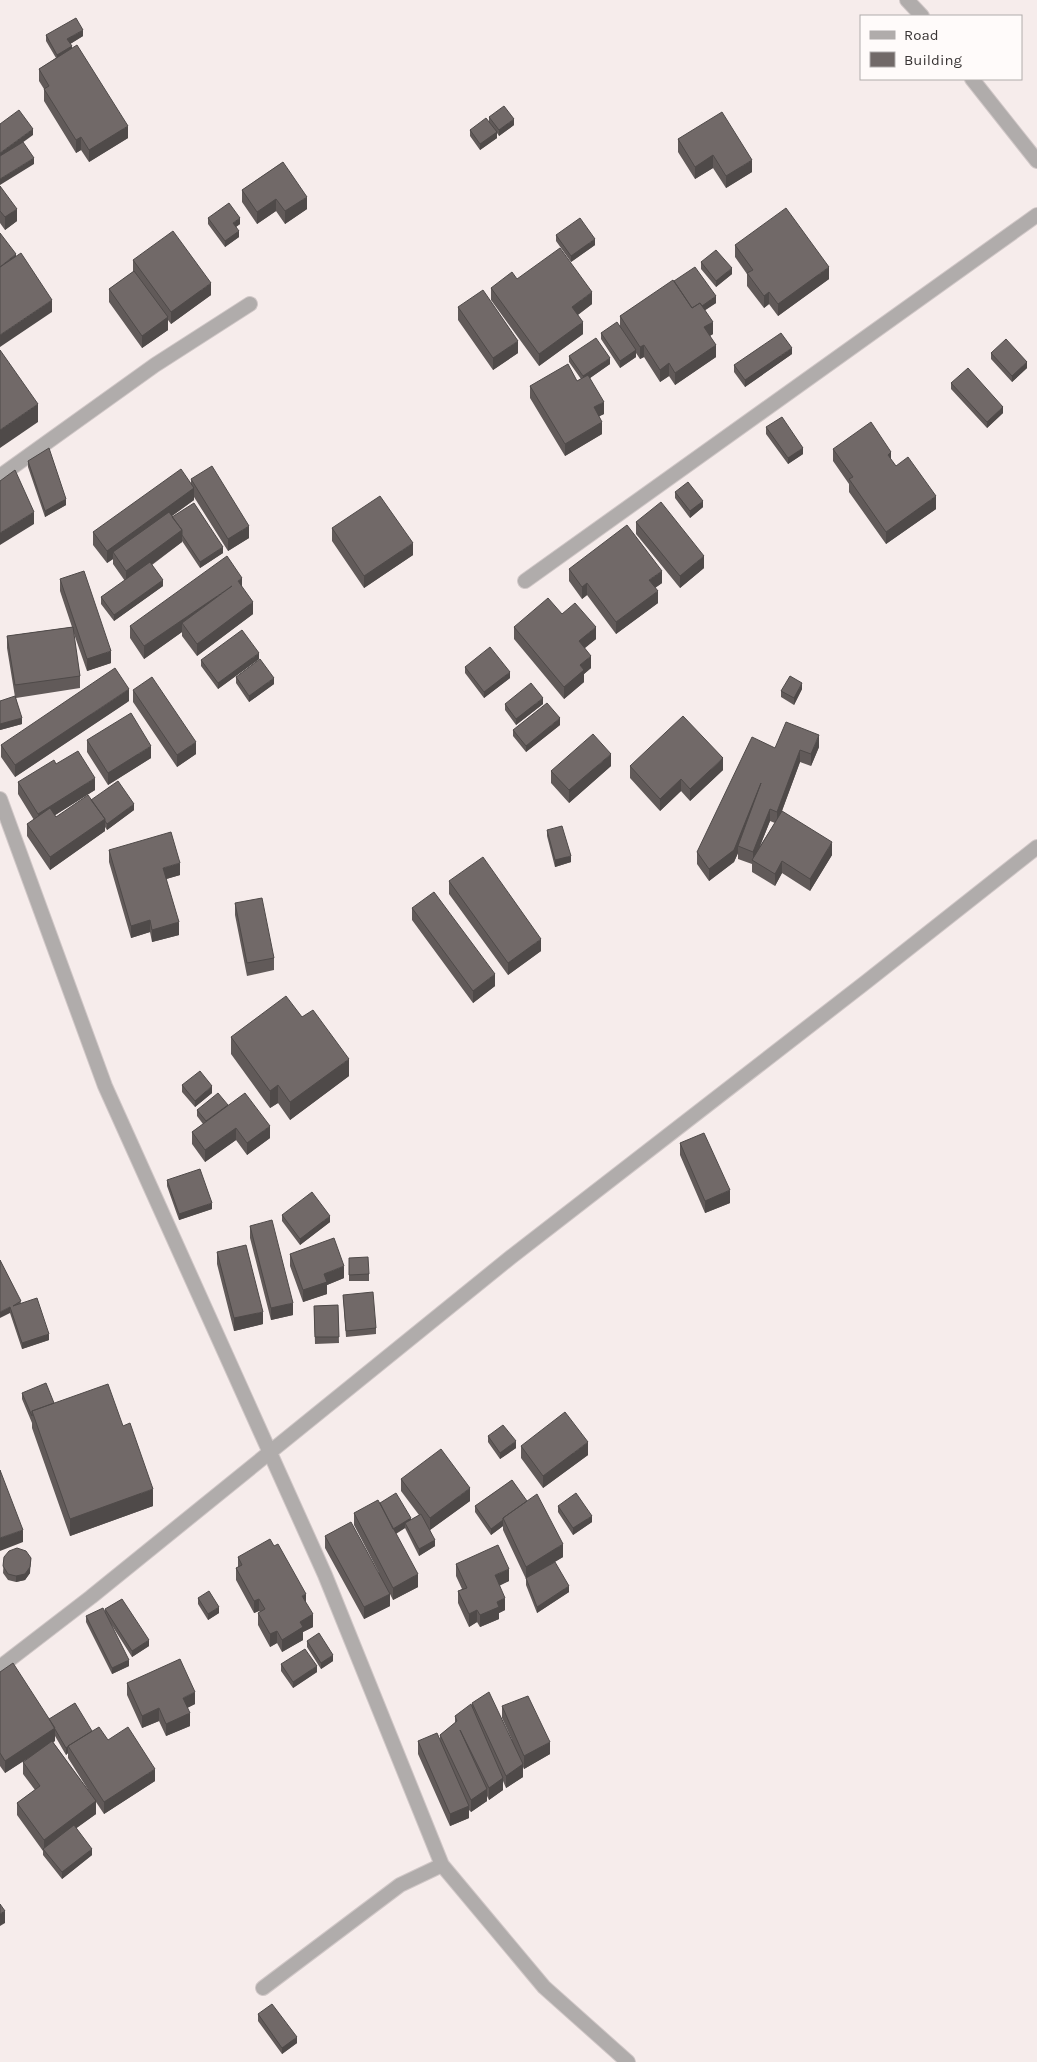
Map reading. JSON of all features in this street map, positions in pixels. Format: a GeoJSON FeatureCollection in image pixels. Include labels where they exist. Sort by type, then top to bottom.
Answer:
{"type":"FeatureCollection","features":[{"type":"Feature","properties":{"kind":"street"},"geometry":{"type":"LineString","coordinates":[[908,0],[921,15]]}},
{"type":"Feature","properties":{"kind":"street"},"geometry":{"type":"LineString","coordinates":[[973,80],[1037,161]]}},
{"type":"Feature","properties":{"kind":"street"},"geometry":{"type":"LineString","coordinates":[[525,581],[1037,216]]}},
{"type":"Feature","properties":{"kind":"street"},"geometry":{"type":"LineString","coordinates":[[0,476],[155,365],[250,304]]}},
{"type":"Feature","properties":{"kind":"street"},"geometry":{"type":"LineString","coordinates":[[0,799],[105,1086],[325,1575],[442,1865],[544,1987],[628,2062]]}},
{"type":"Feature","properties":{"kind":"street"},"geometry":{"type":"LineString","coordinates":[[0,1667],[91,1597],[510,1257],[866,982],[1037,847]]}},
{"type":"Feature","properties":{"kind":"street"},"geometry":{"type":"LineString","coordinates":[[263,1988],[400,1885],[442,1865]]}},
{"type":"Feature","properties":{"kind":"building"},"geometry":{"type":"Polygon","coordinates":[[[76,18],[83,30],[67,39],[72,46],[57,55],[46,35],[76,18]]]}},
{"type":"Feature","properties":{"kind":"building"},"geometry":{"type":"Polygon","coordinates":[[[77,45],[128,126],[89,150],[81,137],[76,140],[44,89],[49,86],[39,69],[77,45]]]}},
{"type":"Feature","properties":{"kind":"building"},"geometry":{"type":"Polygon","coordinates":[[[504,106],[514,119],[499,130],[489,117],[504,106]]]}},
{"type":"Feature","properties":{"kind":"building"},"geometry":{"type":"Polygon","coordinates":[[[19,110],[33,129],[0,153],[0,124],[19,110]]]}},
{"type":"Feature","properties":{"kind":"building"},"geometry":{"type":"Polygon","coordinates":[[[722,112],[752,160],[726,176],[713,155],[695,167],[678,139],[722,112]]]}},
{"type":"Feature","properties":{"kind":"building"},"geometry":{"type":"Polygon","coordinates":[[[486,118],[497,132],[480,144],[470,130],[486,118]]]}},
{"type":"Feature","properties":{"kind":"building"},"geometry":{"type":"Polygon","coordinates":[[[23,142],[34,158],[0,179],[0,156],[23,142]]]}},
{"type":"Feature","properties":{"kind":"building"},"geometry":{"type":"Polygon","coordinates":[[[283,162],[307,197],[285,211],[276,199],[257,212],[242,190],[283,162]]]}},
{"type":"Feature","properties":{"kind":"building"},"geometry":{"type":"Polygon","coordinates":[[[0,186],[17,209],[5,217],[0,211],[0,186]]]}},
{"type":"Feature","properties":{"kind":"building"},"geometry":{"type":"Polygon","coordinates":[[[229,203],[240,218],[233,223],[239,231],[225,241],[208,218],[229,203]]]}},
{"type":"Feature","properties":{"kind":"building"},"geometry":{"type":"Polygon","coordinates":[[[786,208],[829,267],[778,304],[769,292],[764,296],[747,273],[753,270],[735,245],[786,208]]]}},
{"type":"Feature","properties":{"kind":"building"},"geometry":{"type":"Polygon","coordinates":[[[580,218],[595,239],[571,256],[556,235],[580,218]]]}},
{"type":"Feature","properties":{"kind":"building"},"geometry":{"type":"Polygon","coordinates":[[[173,231],[211,283],[171,312],[133,260],[173,231]]]}},
{"type":"Feature","properties":{"kind":"building"},"geometry":{"type":"Polygon","coordinates":[[[0,233],[16,254],[0,267],[0,233]]]}},
{"type":"Feature","properties":{"kind":"building"},"geometry":{"type":"Polygon","coordinates":[[[560,248],[592,292],[572,307],[583,322],[539,354],[491,288],[512,272],[517,279],[560,248]]]}},
{"type":"Feature","properties":{"kind":"building"},"geometry":{"type":"Polygon","coordinates":[[[716,250],[732,268],[716,281],[701,262],[716,250]]]}},
{"type":"Feature","properties":{"kind":"building"},"geometry":{"type":"Polygon","coordinates":[[[21,253],[52,300],[0,335],[0,267],[21,253]]]}},
{"type":"Feature","properties":{"kind":"building"},"geometry":{"type":"Polygon","coordinates":[[[695,267],[716,296],[702,306],[700,303],[692,308],[674,281],[695,267]]]}},
{"type":"Feature","properties":{"kind":"building"},"geometry":{"type":"Polygon","coordinates":[[[134,271],[168,317],[142,336],[109,289],[134,271]]]}},
{"type":"Feature","properties":{"kind":"building"},"geometry":{"type":"Polygon","coordinates":[[[673,280],[692,308],[700,303],[713,322],[704,327],[716,345],[675,373],[669,363],[660,370],[644,345],[640,347],[620,316],[673,280]]]}},
{"type":"Feature","properties":{"kind":"building"},"geometry":{"type":"Polygon","coordinates":[[[483,290],[518,341],[493,358],[458,307],[483,290]]]}},
{"type":"Feature","properties":{"kind":"building"},"geometry":{"type":"Polygon","coordinates":[[[617,322],[636,350],[620,361],[601,333],[617,322]]]}},
{"type":"Feature","properties":{"kind":"building"},"geometry":{"type":"Polygon","coordinates":[[[781,333],[792,348],[745,380],[734,365],[781,333]]]}},
{"type":"Feature","properties":{"kind":"building"},"geometry":{"type":"Polygon","coordinates":[[[596,338],[610,358],[583,376],[569,356],[596,338]]]}},
{"type":"Feature","properties":{"kind":"building"},"geometry":{"type":"Polygon","coordinates":[[[1006,339],[1027,362],[1012,376],[991,353],[1006,339]]]}},
{"type":"Feature","properties":{"kind":"building"},"geometry":{"type":"Polygon","coordinates":[[[0,350],[38,404],[0,430],[0,350]]]}},
{"type":"Feature","properties":{"kind":"building"},"geometry":{"type":"Polygon","coordinates":[[[568,364],[577,381],[588,375],[604,402],[594,407],[602,422],[565,444],[530,386],[568,364]]]}},
{"type":"Feature","properties":{"kind":"building"},"geometry":{"type":"Polygon","coordinates":[[[968,368],[1003,407],[987,422],[951,383],[968,368]]]}},
{"type":"Feature","properties":{"kind":"building"},"geometry":{"type":"Polygon","coordinates":[[[782,417],[803,448],[788,458],[766,427],[782,417]]]}},
{"type":"Feature","properties":{"kind":"building"},"geometry":{"type":"Polygon","coordinates":[[[871,422],[891,452],[888,455],[896,466],[908,457],[936,496],[886,532],[849,479],[853,477],[833,449],[871,422]]]}},
{"type":"Feature","properties":{"kind":"building"},"geometry":{"type":"Polygon","coordinates":[[[49,448],[66,499],[45,511],[28,461],[49,448]]]}},
{"type":"Feature","properties":{"kind":"building"},"geometry":{"type":"Polygon","coordinates":[[[212,466],[249,526],[228,539],[191,479],[212,466]]]}},
{"type":"Feature","properties":{"kind":"building"},"geometry":{"type":"Polygon","coordinates":[[[181,469],[194,488],[107,551],[93,532],[181,469]]]}},
{"type":"Feature","properties":{"kind":"building"},"geometry":{"type":"Polygon","coordinates":[[[15,470],[34,512],[0,533],[0,481],[15,470]]]}},
{"type":"Feature","properties":{"kind":"building"},"geometry":{"type":"Polygon","coordinates":[[[688,482],[703,501],[690,511],[675,492],[688,482]]]}},
{"type":"Feature","properties":{"kind":"building"},"geometry":{"type":"Polygon","coordinates":[[[380,496],[413,543],[364,576],[332,528],[380,496]]]}},
{"type":"Feature","properties":{"kind":"building"},"geometry":{"type":"Polygon","coordinates":[[[661,502],[704,556],[680,576],[636,522],[661,502]]]}},
{"type":"Feature","properties":{"kind":"building"},"geometry":{"type":"Polygon","coordinates":[[[194,503],[223,547],[200,562],[182,535],[182,530],[172,517],[194,503]]]}},
{"type":"Feature","properties":{"kind":"building"},"geometry":{"type":"Polygon","coordinates":[[[169,512],[182,530],[126,571],[113,552],[169,512]]]}},
{"type":"Feature","properties":{"kind":"building"},"geometry":{"type":"Polygon","coordinates":[[[627,525],[662,571],[649,580],[658,591],[616,622],[587,583],[582,587],[569,569],[627,525]]]}},
{"type":"Feature","properties":{"kind":"building"},"geometry":{"type":"Polygon","coordinates":[[[227,556],[242,578],[238,581],[253,602],[197,644],[182,623],[232,586],[144,646],[130,626],[227,556]]]}},
{"type":"Feature","properties":{"kind":"building"},"geometry":{"type":"Polygon","coordinates":[[[150,562],[163,580],[114,615],[101,597],[150,562]]]}},
{"type":"Feature","properties":{"kind":"building"},"geometry":{"type":"Polygon","coordinates":[[[84,571],[111,651],[87,659],[60,579],[84,571]]]}},
{"type":"Feature","properties":{"kind":"building"},"geometry":{"type":"Polygon","coordinates":[[[548,598],[562,614],[575,603],[596,627],[579,641],[591,656],[580,665],[584,670],[564,687],[514,627],[548,598]]]}},
{"type":"Feature","properties":{"kind":"building"},"geometry":{"type":"Polygon","coordinates":[[[73,627],[80,676],[15,685],[7,636],[73,627]]]}},
{"type":"Feature","properties":{"kind":"building"},"geometry":{"type":"Polygon","coordinates":[[[242,630],[259,653],[218,683],[201,660],[242,630]]]}},
{"type":"Feature","properties":{"kind":"building"},"geometry":{"type":"Polygon","coordinates":[[[490,647],[510,672],[484,692],[465,667],[490,647]]]}},
{"type":"Feature","properties":{"kind":"building"},"geometry":{"type":"Polygon","coordinates":[[[260,659],[274,678],[249,696],[236,677],[260,659]]]}},
{"type":"Feature","properties":{"kind":"building"},"geometry":{"type":"Polygon","coordinates":[[[115,668],[129,689],[15,765],[1,745],[115,668]]]}},
{"type":"Feature","properties":{"kind":"building"},"geometry":{"type":"Polygon","coordinates":[[[790,676],[802,683],[794,698],[781,691],[790,676]]]}},
{"type":"Feature","properties":{"kind":"building"},"geometry":{"type":"Polygon","coordinates":[[[152,677],[196,742],[177,755],[133,690],[152,677]]]}},
{"type":"Feature","properties":{"kind":"building"},"geometry":{"type":"Polygon","coordinates":[[[531,683],[543,698],[516,719],[505,704],[531,683]]]}},
{"type":"Feature","properties":{"kind":"building"},"geometry":{"type":"Polygon","coordinates":[[[15,696],[22,718],[0,724],[0,701],[15,696]]]}},
{"type":"Feature","properties":{"kind":"building"},"geometry":{"type":"Polygon","coordinates":[[[547,703],[560,718],[526,746],[513,730],[547,703]]]}},
{"type":"Feature","properties":{"kind":"building"},"geometry":{"type":"Polygon","coordinates":[[[131,713],[151,746],[108,773],[87,740],[131,713]]]}},
{"type":"Feature","properties":{"kind":"building"},"geometry":{"type":"Polygon","coordinates":[[[683,716],[723,758],[690,789],[681,779],[660,799],[630,766],[683,716]]]}},
{"type":"Feature","properties":{"kind":"building"},"geometry":{"type":"Polygon","coordinates":[[[786,722],[819,735],[811,754],[800,750],[777,812],[770,809],[753,852],[738,846],[761,783],[734,850],[709,869],[697,852],[752,737],[775,748],[786,722]]]}},
{"type":"Feature","properties":{"kind":"building"},"geometry":{"type":"Polygon","coordinates":[[[593,734],[611,754],[569,790],[551,771],[593,734]]]}},
{"type":"Feature","properties":{"kind":"building"},"geometry":{"type":"Polygon","coordinates":[[[78,751],[95,778],[38,814],[18,782],[54,760],[56,764],[78,751]]]}},
{"type":"Feature","properties":{"kind":"building"},"geometry":{"type":"Polygon","coordinates":[[[118,781],[134,804],[107,824],[91,800],[118,781]]]}},
{"type":"Feature","properties":{"kind":"building"},"geometry":{"type":"Polygon","coordinates":[[[88,795],[105,819],[50,857],[27,824],[50,808],[56,817],[88,795]]]}},
{"type":"Feature","properties":{"kind":"building"},"geometry":{"type":"Polygon","coordinates":[[[782,811],[832,842],[810,879],[782,861],[775,874],[752,860],[782,811]]]}},
{"type":"Feature","properties":{"kind":"building"},"geometry":{"type":"Polygon","coordinates":[[[562,826],[571,856],[555,860],[547,830],[562,826]]]}},
{"type":"Feature","properties":{"kind":"building"},"geometry":{"type":"Polygon","coordinates":[[[171,832],[180,863],[163,868],[179,922],[152,930],[150,920],[131,926],[109,850],[171,832]]]}},
{"type":"Feature","properties":{"kind":"building"},"geometry":{"type":"Polygon","coordinates":[[[483,857],[541,939],[508,963],[449,881],[483,857]]]}},
{"type":"Feature","properties":{"kind":"building"},"geometry":{"type":"Polygon","coordinates":[[[434,892],[495,974],[473,991],[412,908],[434,892]]]}},
{"type":"Feature","properties":{"kind":"building"},"geometry":{"type":"Polygon","coordinates":[[[262,898],[274,958],[247,963],[235,903],[262,898]]]}},
{"type":"Feature","properties":{"kind":"building"},"geometry":{"type":"Polygon","coordinates":[[[286,996],[302,1017],[313,1010],[349,1059],[290,1102],[278,1085],[270,1091],[231,1037],[286,996]]]}},
{"type":"Feature","properties":{"kind":"building"},"geometry":{"type":"Polygon","coordinates":[[[200,1071],[212,1086],[195,1101],[182,1085],[200,1071]]]}},
{"type":"Feature","properties":{"kind":"building"},"geometry":{"type":"Polygon","coordinates":[[[218,1093],[228,1105],[206,1121],[197,1110],[218,1093]]]}},
{"type":"Feature","properties":{"kind":"building"},"geometry":{"type":"Polygon","coordinates":[[[245,1093],[270,1126],[247,1143],[236,1128],[205,1150],[192,1132],[245,1093]]]}},
{"type":"Feature","properties":{"kind":"building"},"geometry":{"type":"Polygon","coordinates":[[[704,1133],[730,1190],[705,1201],[680,1143],[704,1133]]]}},
{"type":"Feature","properties":{"kind":"building"},"geometry":{"type":"Polygon","coordinates":[[[200,1169],[212,1203],[179,1214],[167,1180],[200,1169]]]}},
{"type":"Feature","properties":{"kind":"building"},"geometry":{"type":"Polygon","coordinates":[[[312,1192],[330,1216],[300,1239],[282,1215],[312,1192]]]}},
{"type":"Feature","properties":{"kind":"building"},"geometry":{"type":"Polygon","coordinates":[[[272,1220],[293,1303],[271,1308],[250,1226],[272,1220]]]}},
{"type":"Feature","properties":{"kind":"building"},"geometry":{"type":"Polygon","coordinates":[[[334,1238],[344,1266],[324,1274],[327,1282],[303,1290],[290,1254],[334,1238]]]}},
{"type":"Feature","properties":{"kind":"building"},"geometry":{"type":"Polygon","coordinates":[[[246,1245],[263,1312],[234,1318],[217,1252],[246,1245]]]}},
{"type":"Feature","properties":{"kind":"building"},"geometry":{"type":"Polygon","coordinates":[[[368,1257],[369,1274],[349,1275],[349,1258],[368,1257]]]}},
{"type":"Feature","properties":{"kind":"building"},"geometry":{"type":"Polygon","coordinates":[[[0,1260],[21,1301],[13,1306],[37,1298],[49,1334],[22,1343],[10,1307],[0,1312],[0,1260]]]}},
{"type":"Feature","properties":{"kind":"building"},"geometry":{"type":"Polygon","coordinates":[[[373,1292],[376,1328],[346,1331],[343,1295],[373,1292]]]}},
{"type":"Feature","properties":{"kind":"building"},"geometry":{"type":"Polygon","coordinates":[[[338,1305],[339,1337],[315,1337],[314,1306],[338,1305]]]}},
{"type":"Feature","properties":{"kind":"building"},"geometry":{"type":"Polygon","coordinates":[[[46,1383],[54,1403],[32,1411],[32,1416],[22,1393],[46,1383]]]}},
{"type":"Feature","properties":{"kind":"building"},"geometry":{"type":"Polygon","coordinates":[[[108,1384],[123,1426],[130,1423],[153,1489],[70,1519],[32,1411],[108,1384]]]}},
{"type":"Feature","properties":{"kind":"building"},"geometry":{"type":"Polygon","coordinates":[[[565,1412],[588,1442],[543,1476],[521,1446],[565,1412]]]}},
{"type":"Feature","properties":{"kind":"building"},"geometry":{"type":"Polygon","coordinates":[[[503,1425],[516,1441],[500,1453],[488,1436],[503,1425]]]}},
{"type":"Feature","properties":{"kind":"building"},"geometry":{"type":"Polygon","coordinates":[[[441,1449],[470,1488],[430,1518],[401,1479],[441,1449]]]}},
{"type":"Feature","properties":{"kind":"building"},"geometry":{"type":"Polygon","coordinates":[[[0,1470],[23,1530],[0,1538],[0,1470]]]}},
{"type":"Feature","properties":{"kind":"building"},"geometry":{"type":"Polygon","coordinates":[[[512,1480],[527,1501],[491,1529],[475,1506],[512,1480]]]}},
{"type":"Feature","properties":{"kind":"building"},"geometry":{"type":"Polygon","coordinates":[[[396,1493],[411,1518],[393,1529],[380,1503],[396,1493]]]}},
{"type":"Feature","properties":{"kind":"building"},"geometry":{"type":"Polygon","coordinates":[[[576,1493],[592,1516],[573,1528],[558,1506],[576,1493]]]}},
{"type":"Feature","properties":{"kind":"building"},"geometry":{"type":"Polygon","coordinates":[[[537,1494],[563,1544],[526,1567],[503,1518],[537,1494]]]}},
{"type":"Feature","properties":{"kind":"building"},"geometry":{"type":"Polygon","coordinates":[[[378,1500],[418,1574],[393,1588],[354,1513],[378,1500]]]}},
{"type":"Feature","properties":{"kind":"building"},"geometry":{"type":"Polygon","coordinates":[[[421,1514],[435,1540],[419,1549],[405,1523],[421,1514]]]}},
{"type":"Feature","properties":{"kind":"building"},"geometry":{"type":"Polygon","coordinates":[[[351,1522],[390,1594],[364,1607],[325,1536],[351,1522]]]}},
{"type":"Feature","properties":{"kind":"building"},"geometry":{"type":"Polygon","coordinates":[[[270,1539],[274,1546],[278,1544],[306,1594],[302,1596],[313,1614],[300,1622],[303,1627],[282,1640],[277,1631],[270,1634],[258,1613],[265,1609],[259,1599],[254,1601],[236,1568],[242,1565],[238,1557],[270,1539]]]}},
{"type":"Feature","properties":{"kind":"building"},"geometry":{"type":"Polygon","coordinates":[[[498,1545],[509,1569],[495,1575],[505,1598],[497,1602],[499,1607],[480,1615],[477,1610],[469,1614],[458,1591],[467,1588],[456,1564],[498,1545]]]}},
{"type":"Feature","properties":{"kind":"building"},"geometry":{"type":"Polygon","coordinates":[[[17,1548],[26,1551],[31,1558],[30,1567],[25,1574],[16,1576],[8,1574],[3,1566],[4,1557],[9,1551],[17,1548]]]}},
{"type":"Feature","properties":{"kind":"building"},"geometry":{"type":"Polygon","coordinates":[[[555,1562],[569,1586],[537,1607],[526,1578],[555,1562]]]}},
{"type":"Feature","properties":{"kind":"building"},"geometry":{"type":"Polygon","coordinates":[[[209,1591],[219,1607],[208,1614],[198,1598],[209,1591]]]}},
{"type":"Feature","properties":{"kind":"building"},"geometry":{"type":"Polygon","coordinates":[[[122,1599],[149,1640],[132,1651],[105,1609],[122,1599]]]}},
{"type":"Feature","properties":{"kind":"building"},"geometry":{"type":"Polygon","coordinates":[[[103,1608],[129,1660],[112,1668],[86,1616],[103,1608]]]}},
{"type":"Feature","properties":{"kind":"building"},"geometry":{"type":"Polygon","coordinates":[[[319,1633],[333,1655],[321,1663],[307,1641],[319,1633]]]}},
{"type":"Feature","properties":{"kind":"building"},"geometry":{"type":"Polygon","coordinates":[[[305,1649],[317,1666],[293,1682],[281,1664],[305,1649]]]}},
{"type":"Feature","properties":{"kind":"building"},"geometry":{"type":"Polygon","coordinates":[[[180,1659],[195,1692],[183,1698],[190,1713],[166,1724],[159,1708],[142,1716],[127,1683],[180,1659]]]}},
{"type":"Feature","properties":{"kind":"building"},"geometry":{"type":"Polygon","coordinates":[[[13,1663],[55,1728],[5,1761],[0,1753],[0,1672],[13,1663]]]}},
{"type":"Feature","properties":{"kind":"building"},"geometry":{"type":"Polygon","coordinates":[[[489,1692],[523,1764],[506,1776],[472,1703],[489,1692]]]}},
{"type":"Feature","properties":{"kind":"building"},"geometry":{"type":"Polygon","coordinates":[[[528,1696],[550,1742],[524,1756],[502,1706],[528,1696]]]}},
{"type":"Feature","properties":{"kind":"building"},"geometry":{"type":"Polygon","coordinates":[[[75,1703],[92,1731],[66,1748],[49,1719],[75,1703]]]}},
{"type":"Feature","properties":{"kind":"building"},"geometry":{"type":"Polygon","coordinates":[[[471,1704],[503,1778],[489,1788],[460,1730],[487,1789],[471,1800],[440,1735],[457,1721],[455,1716],[471,1704]]]}},
{"type":"Feature","properties":{"kind":"building"},"geometry":{"type":"Polygon","coordinates":[[[99,1727],[108,1740],[128,1727],[155,1769],[104,1802],[68,1746],[99,1727]]]}},
{"type":"Feature","properties":{"kind":"building"},"geometry":{"type":"Polygon","coordinates":[[[437,1733],[469,1806],[450,1814],[418,1741],[437,1733]]]}},
{"type":"Feature","properties":{"kind":"building"},"geometry":{"type":"Polygon","coordinates":[[[52,1741],[96,1801],[44,1840],[17,1803],[40,1786],[23,1762],[52,1741]]]}},
{"type":"Feature","properties":{"kind":"building"},"geometry":{"type":"Polygon","coordinates":[[[74,1825],[92,1849],[62,1872],[43,1849],[74,1825]]]}},
{"type":"Feature","properties":{"kind":"building"},"geometry":{"type":"Polygon","coordinates":[[[0,1904],[5,1911],[0,1914],[0,1904]]]}},
{"type":"Feature","properties":{"kind":"building"},"geometry":{"type":"Polygon","coordinates":[[[272,2004],[297,2037],[282,2048],[258,2014],[272,2004]]]}}]}
